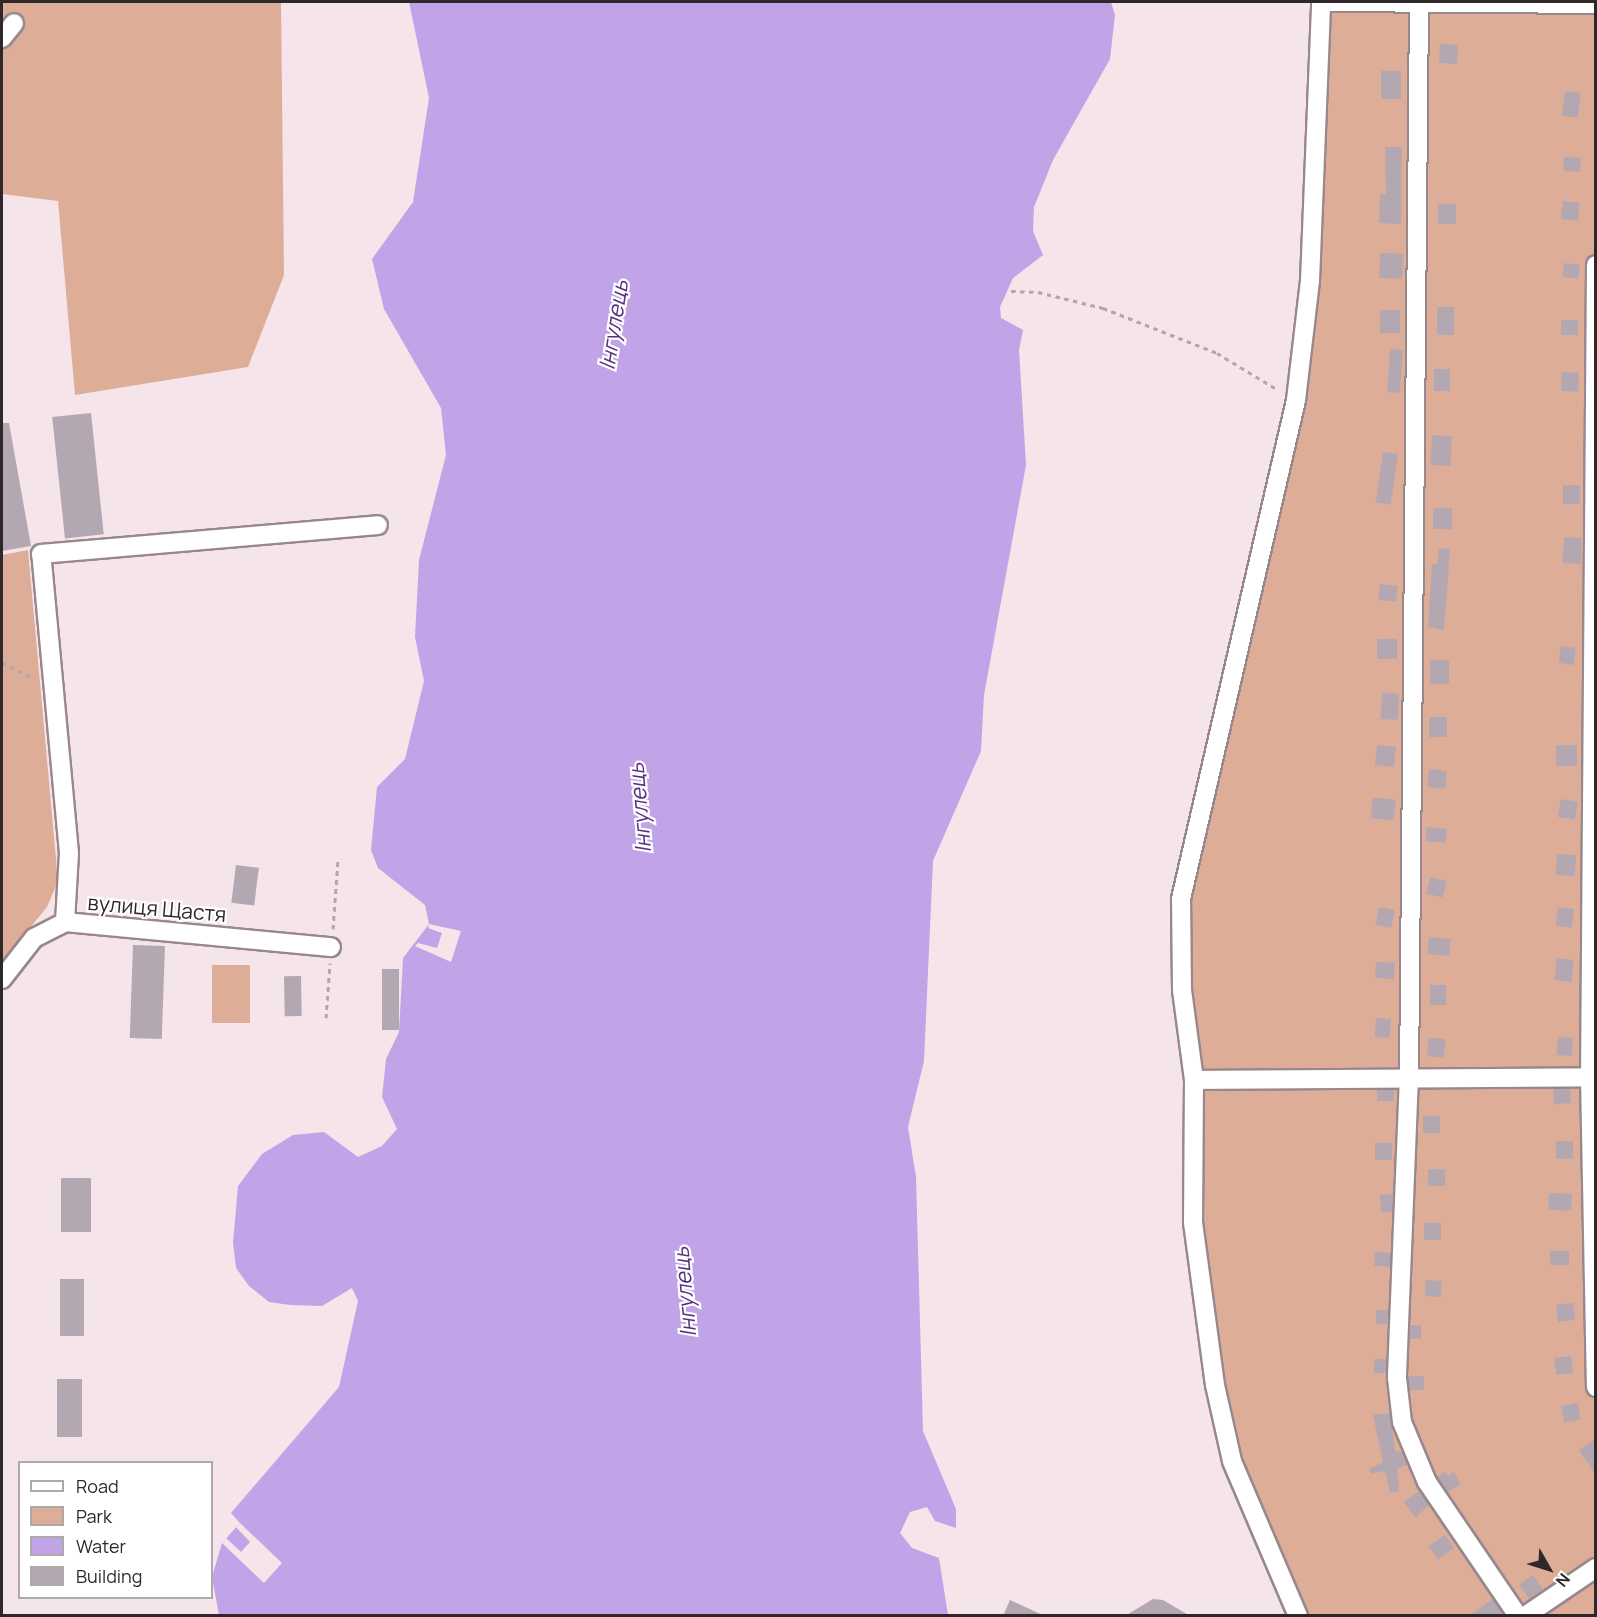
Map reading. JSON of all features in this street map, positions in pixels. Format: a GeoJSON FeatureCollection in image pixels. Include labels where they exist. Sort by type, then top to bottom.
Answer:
{"type":"FeatureCollection","features":[{"type":"Feature","properties":{"kind":"street"},"geometry":{"type":"LineString","coordinates":[[1298,1616],[1232,1461],[1215,1385],[1193,1223],[1194,1080],[1182,990],[1181,899],[1296,400],[1310,281],[1321,2],[1596,4]]}},
{"type":"Feature","properties":{"kind":"street"},"geometry":{"type":"LineString","coordinates":[[1419,2],[1409,1076],[1397,1378],[1402,1422],[1427,1482],[1518,1616]]}},
{"type":"Feature","properties":{"kind":"street"},"geometry":{"type":"LineString","coordinates":[[2,38],[14,23]]}},
{"type":"Feature","properties":{"kind":"street"},"geometry":{"type":"LineString","coordinates":[[1596,265],[1593,1077],[1596,1387]]}},
{"type":"Feature","properties":{"kind":"street"},"geometry":{"type":"LineString","coordinates":[[65,922],[69,853],[41,554],[378,525]]}},
{"type":"Feature","properties":{"kind":"street","name":"вулиця Щастя"},"geometry":{"type":"LineString","coordinates":[[2,978],[34,938],[65,922],[331,947]]}},
{"type":"Feature","properties":{"kind":"street"},"geometry":{"type":"LineString","coordinates":[[1194,1080],[1409,1076],[1593,1077]]}},
{"type":"Feature","properties":{"kind":"street"},"geometry":{"type":"LineString","coordinates":[[1525,1616],[1596,1568]]}},
{"type":"Feature","properties":{"kind":"path"},"geometry":{"type":"LineString","coordinates":[[1011,291],[1038,292],[1103,308],[1217,353],[1296,400]]}},
{"type":"Feature","properties":{"kind":"path"},"geometry":{"type":"LineString","coordinates":[[2,662],[54,690]]}},
{"type":"Feature","properties":{"kind":"green space"},"geometry":{"type":"Polygon","coordinates":[[[2,2],[281,2],[284,275],[248,367],[75,395],[58,201],[2,194],[2,2]]]}},
{"type":"Feature","properties":{"kind":"green space"},"geometry":{"type":"Polygon","coordinates":[[[1321,2],[1595,2],[1595,1615],[1298,1616],[1232,1461],[1193,1223],[1181,899],[1296,400],[1321,2]]]}},
{"type":"Feature","properties":{"kind":"green space"},"geometry":{"type":"Polygon","coordinates":[[[28,550],[58,881],[47,907],[2,962],[2,555],[28,550]]]}},
{"type":"Feature","properties":{"kind":"green space"},"geometry":{"type":"Polygon","coordinates":[[[212,965],[250,965],[250,1023],[212,1023],[212,965]]]}},
{"type":"Feature","properties":{"kind":"water","name":"Інгулець"},"geometry":{"type":"Polygon","coordinates":[[[409,2],[1111,2],[1115,15],[1110,59],[1053,160],[1034,207],[1033,231],[1043,255],[1013,278],[1000,307],[1001,318],[1023,330],[1019,350],[1026,465],[984,695],[981,751],[933,861],[924,1061],[908,1127],[916,1177],[923,1431],[956,1509],[956,1528],[935,1521],[927,1507],[910,1512],[900,1533],[912,1548],[939,1558],[948,1615],[219,1615],[213,1574],[222,1543],[240,1523],[231,1513],[339,1387],[358,1301],[352,1288],[322,1306],[290,1305],[269,1302],[249,1286],[236,1268],[233,1243],[238,1186],[262,1154],[293,1135],[324,1132],[358,1157],[382,1146],[397,1129],[382,1097],[386,1059],[399,1032],[403,958],[429,924],[425,905],[378,868],[371,850],[377,787],[405,759],[424,681],[415,637],[419,560],[446,455],[441,408],[384,309],[372,259],[413,202],[429,98],[409,2]]]}},
{"type":"Feature","properties":{"kind":"pier"},"geometry":{"type":"Polygon","coordinates":[[[429,924],[461,931],[451,962],[415,946],[418,943],[437,948],[442,933],[428,928],[429,924]]]}},
{"type":"Feature","properties":{"kind":"pier"},"geometry":{"type":"Polygon","coordinates":[[[240,1523],[282,1563],[264,1583],[222,1543],[226,1538],[241,1552],[250,1542],[236,1527],[240,1523]]]}},
{"type":"Feature","properties":{"kind":"building"},"geometry":{"type":"Polygon","coordinates":[[[1440,44],[1458,45],[1457,64],[1439,63],[1440,44]]]}},
{"type":"Feature","properties":{"kind":"building"},"geometry":{"type":"Polygon","coordinates":[[[1381,71],[1401,71],[1401,99],[1381,99],[1381,71]]]}},
{"type":"Feature","properties":{"kind":"building"},"geometry":{"type":"Polygon","coordinates":[[[1565,91],[1581,93],[1578,118],[1562,116],[1565,91]]]}},
{"type":"Feature","properties":{"kind":"building"},"geometry":{"type":"Polygon","coordinates":[[[1385,147],[1402,147],[1401,224],[1379,223],[1380,194],[1386,194],[1385,147]]]}},
{"type":"Feature","properties":{"kind":"building"},"geometry":{"type":"Polygon","coordinates":[[[1564,157],[1581,158],[1580,172],[1563,171],[1564,157]]]}},
{"type":"Feature","properties":{"kind":"building"},"geometry":{"type":"Polygon","coordinates":[[[1563,201],[1580,203],[1578,221],[1561,219],[1563,201]]]}},
{"type":"Feature","properties":{"kind":"building"},"geometry":{"type":"Polygon","coordinates":[[[1438,204],[1456,204],[1456,224],[1438,224],[1438,204]]]}},
{"type":"Feature","properties":{"kind":"building"},"geometry":{"type":"Polygon","coordinates":[[[1380,253],[1403,254],[1402,279],[1379,278],[1380,253]]]}},
{"type":"Feature","properties":{"kind":"building"},"geometry":{"type":"Polygon","coordinates":[[[1564,263],[1580,265],[1578,279],[1562,277],[1564,263]]]}},
{"type":"Feature","properties":{"kind":"building"},"geometry":{"type":"Polygon","coordinates":[[[1437,307],[1454,307],[1454,335],[1437,335],[1437,307]]]}},
{"type":"Feature","properties":{"kind":"building"},"geometry":{"type":"Polygon","coordinates":[[[1380,310],[1400,310],[1400,333],[1380,333],[1380,310]]]}},
{"type":"Feature","properties":{"kind":"building"},"geometry":{"type":"Polygon","coordinates":[[[1561,320],[1578,320],[1578,335],[1561,335],[1561,320]]]}},
{"type":"Feature","properties":{"kind":"building"},"geometry":{"type":"Polygon","coordinates":[[[1390,349],[1403,350],[1400,393],[1387,392],[1390,349]]]}},
{"type":"Feature","properties":{"kind":"building"},"geometry":{"type":"Polygon","coordinates":[[[1434,369],[1450,369],[1450,391],[1434,391],[1434,369]]]}},
{"type":"Feature","properties":{"kind":"building"},"geometry":{"type":"Polygon","coordinates":[[[1562,372],[1579,373],[1578,392],[1561,391],[1562,372]]]}},
{"type":"Feature","properties":{"kind":"building"},"geometry":{"type":"Polygon","coordinates":[[[91,413],[104,534],[65,538],[52,417],[91,413]]]}},
{"type":"Feature","properties":{"kind":"building"},"geometry":{"type":"Polygon","coordinates":[[[2,423],[9,423],[31,546],[2,551],[2,423]]]}},
{"type":"Feature","properties":{"kind":"building"},"geometry":{"type":"Polygon","coordinates":[[[1432,435],[1452,436],[1450,466],[1430,465],[1432,435]]]}},
{"type":"Feature","properties":{"kind":"building"},"geometry":{"type":"Polygon","coordinates":[[[1383,452],[1398,454],[1391,505],[1376,503],[1383,452]]]}},
{"type":"Feature","properties":{"kind":"building"},"geometry":{"type":"Polygon","coordinates":[[[1563,485],[1580,485],[1580,504],[1563,504],[1563,485]]]}},
{"type":"Feature","properties":{"kind":"building"},"geometry":{"type":"Polygon","coordinates":[[[1433,508],[1452,508],[1452,529],[1433,529],[1433,508]]]}},
{"type":"Feature","properties":{"kind":"building"},"geometry":{"type":"Polygon","coordinates":[[[1564,537],[1582,538],[1581,564],[1563,563],[1564,537]]]}},
{"type":"Feature","properties":{"kind":"building"},"geometry":{"type":"Polygon","coordinates":[[[1439,548],[1450,549],[1444,630],[1428,627],[1432,564],[1437,564],[1439,548]]]}},
{"type":"Feature","properties":{"kind":"building"},"geometry":{"type":"Polygon","coordinates":[[[1380,584],[1398,586],[1396,602],[1378,600],[1380,584]]]}},
{"type":"Feature","properties":{"kind":"building"},"geometry":{"type":"Polygon","coordinates":[[[1377,639],[1397,639],[1397,659],[1377,659],[1377,639]]]}},
{"type":"Feature","properties":{"kind":"building"},"geometry":{"type":"Polygon","coordinates":[[[1561,646],[1576,648],[1573,665],[1559,663],[1561,646]]]}},
{"type":"Feature","properties":{"kind":"building"},"geometry":{"type":"Polygon","coordinates":[[[1430,660],[1449,660],[1449,684],[1430,684],[1430,660]]]}},
{"type":"Feature","properties":{"kind":"building"},"geometry":{"type":"Polygon","coordinates":[[[1382,693],[1399,694],[1398,720],[1381,719],[1382,693]]]}},
{"type":"Feature","properties":{"kind":"building"},"geometry":{"type":"Polygon","coordinates":[[[1429,717],[1447,717],[1447,737],[1429,737],[1429,717]]]}},
{"type":"Feature","properties":{"kind":"building"},"geometry":{"type":"Polygon","coordinates":[[[1377,745],[1396,747],[1394,767],[1375,765],[1377,745]]]}},
{"type":"Feature","properties":{"kind":"building"},"geometry":{"type":"Polygon","coordinates":[[[1556,745],[1577,745],[1577,766],[1556,766],[1556,745]]]}},
{"type":"Feature","properties":{"kind":"building"},"geometry":{"type":"Polygon","coordinates":[[[1429,769],[1447,771],[1445,789],[1427,787],[1429,769]]]}},
{"type":"Feature","properties":{"kind":"building"},"geometry":{"type":"Polygon","coordinates":[[[1373,797],[1396,800],[1393,821],[1370,818],[1373,797]]]}},
{"type":"Feature","properties":{"kind":"building"},"geometry":{"type":"Polygon","coordinates":[[[1561,799],[1578,802],[1575,820],[1558,817],[1561,799]]]}},
{"type":"Feature","properties":{"kind":"building"},"geometry":{"type":"Polygon","coordinates":[[[1427,827],[1447,829],[1445,843],[1426,841],[1427,827]]]}},
{"type":"Feature","properties":{"kind":"building"},"geometry":{"type":"Polygon","coordinates":[[[1557,854],[1576,855],[1575,876],[1556,875],[1557,854]]]}},
{"type":"Feature","properties":{"kind":"building"},"geometry":{"type":"Polygon","coordinates":[[[236,865],[259,868],[254,906],[231,903],[236,865]]]}},
{"type":"Feature","properties":{"kind":"building"},"geometry":{"type":"Polygon","coordinates":[[[1430,877],[1447,881],[1443,897],[1426,894],[1430,877]]]}},
{"type":"Feature","properties":{"kind":"building"},"geometry":{"type":"Polygon","coordinates":[[[1379,907],[1395,910],[1391,928],[1376,925],[1379,907]]]}},
{"type":"Feature","properties":{"kind":"building"},"geometry":{"type":"Polygon","coordinates":[[[1558,907],[1574,909],[1572,928],[1556,926],[1558,907]]]}},
{"type":"Feature","properties":{"kind":"building"},"geometry":{"type":"Polygon","coordinates":[[[1429,937],[1451,939],[1449,956],[1428,954],[1429,937]]]}},
{"type":"Feature","properties":{"kind":"building"},"geometry":{"type":"Polygon","coordinates":[[[133,945],[165,946],[162,1039],[130,1038],[133,945]]]}},
{"type":"Feature","properties":{"kind":"building"},"geometry":{"type":"Polygon","coordinates":[[[1557,958],[1574,960],[1571,982],[1554,980],[1557,958]]]}},
{"type":"Feature","properties":{"kind":"building"},"geometry":{"type":"Polygon","coordinates":[[[1376,962],[1395,963],[1394,979],[1375,978],[1376,962]]]}},
{"type":"Feature","properties":{"kind":"building"},"geometry":{"type":"Polygon","coordinates":[[[382,969],[399,969],[399,1030],[382,1030],[382,969]]]}},
{"type":"Feature","properties":{"kind":"building"},"geometry":{"type":"Polygon","coordinates":[[[284,976],[301,976],[302,1016],[285,1016],[284,976]]]}},
{"type":"Feature","properties":{"kind":"building"},"geometry":{"type":"Polygon","coordinates":[[[1430,985],[1446,985],[1446,1005],[1430,1005],[1430,985]]]}},
{"type":"Feature","properties":{"kind":"building"},"geometry":{"type":"Polygon","coordinates":[[[1376,1018],[1391,1019],[1390,1038],[1375,1037],[1376,1018]]]}},
{"type":"Feature","properties":{"kind":"building"},"geometry":{"type":"Polygon","coordinates":[[[1429,1037],[1446,1039],[1444,1058],[1427,1056],[1429,1037]]]}},
{"type":"Feature","properties":{"kind":"building"},"geometry":{"type":"Polygon","coordinates":[[[1558,1037],[1573,1038],[1572,1056],[1557,1055],[1558,1037]]]}},
{"type":"Feature","properties":{"kind":"building"},"geometry":{"type":"Polygon","coordinates":[[[1570,1088],[1571,1103],[1554,1104],[1553,1089],[1570,1088]]]}},
{"type":"Feature","properties":{"kind":"building"},"geometry":{"type":"Polygon","coordinates":[[[1377,1090],[1394,1090],[1394,1101],[1377,1101],[1377,1090]]]}},
{"type":"Feature","properties":{"kind":"building"},"geometry":{"type":"Polygon","coordinates":[[[1423,1116],[1440,1116],[1440,1133],[1423,1133],[1423,1116]]]}},
{"type":"Feature","properties":{"kind":"building"},"geometry":{"type":"Polygon","coordinates":[[[1556,1141],[1573,1141],[1573,1159],[1556,1159],[1556,1141]]]}},
{"type":"Feature","properties":{"kind":"building"},"geometry":{"type":"Polygon","coordinates":[[[1375,1143],[1392,1143],[1392,1160],[1375,1160],[1375,1143]]]}},
{"type":"Feature","properties":{"kind":"building"},"geometry":{"type":"Polygon","coordinates":[[[1428,1169],[1445,1169],[1445,1186],[1428,1186],[1428,1169]]]}},
{"type":"Feature","properties":{"kind":"building"},"geometry":{"type":"Polygon","coordinates":[[[61,1178],[91,1178],[91,1232],[61,1232],[61,1178]]]}},
{"type":"Feature","properties":{"kind":"building"},"geometry":{"type":"Polygon","coordinates":[[[1549,1193],[1572,1194],[1571,1211],[1548,1210],[1549,1193]]]}},
{"type":"Feature","properties":{"kind":"building"},"geometry":{"type":"Polygon","coordinates":[[[1393,1194],[1392,1212],[1381,1212],[1380,1195],[1393,1194]]]}},
{"type":"Feature","properties":{"kind":"building"},"geometry":{"type":"Polygon","coordinates":[[[1424,1223],[1441,1223],[1441,1240],[1424,1240],[1424,1223]]]}},
{"type":"Feature","properties":{"kind":"building"},"geometry":{"type":"Polygon","coordinates":[[[1550,1251],[1569,1251],[1569,1265],[1550,1265],[1550,1251]]]}},
{"type":"Feature","properties":{"kind":"building"},"geometry":{"type":"Polygon","coordinates":[[[1375,1252],[1391,1253],[1390,1267],[1374,1266],[1375,1252]]]}},
{"type":"Feature","properties":{"kind":"building"},"geometry":{"type":"Polygon","coordinates":[[[60,1279],[84,1279],[84,1336],[60,1336],[60,1279]]]}},
{"type":"Feature","properties":{"kind":"building"},"geometry":{"type":"Polygon","coordinates":[[[1426,1280],[1442,1281],[1441,1297],[1425,1296],[1426,1280]]]}},
{"type":"Feature","properties":{"kind":"building"},"geometry":{"type":"Polygon","coordinates":[[[1573,1303],[1575,1320],[1558,1322],[1556,1305],[1573,1303]]]}},
{"type":"Feature","properties":{"kind":"building"},"geometry":{"type":"Polygon","coordinates":[[[1376,1310],[1388,1310],[1388,1324],[1376,1324],[1376,1310]]]}},
{"type":"Feature","properties":{"kind":"building"},"geometry":{"type":"Polygon","coordinates":[[[1410,1325],[1421,1325],[1421,1339],[1410,1339],[1410,1325]]]}},
{"type":"Feature","properties":{"kind":"building"},"geometry":{"type":"Polygon","coordinates":[[[1571,1356],[1573,1373],[1556,1375],[1554,1358],[1571,1356]]]}},
{"type":"Feature","properties":{"kind":"building"},"geometry":{"type":"Polygon","coordinates":[[[1374,1359],[1386,1359],[1386,1373],[1374,1373],[1374,1359]]]}},
{"type":"Feature","properties":{"kind":"building"},"geometry":{"type":"Polygon","coordinates":[[[1408,1376],[1424,1376],[1424,1390],[1408,1390],[1408,1376]]]}},
{"type":"Feature","properties":{"kind":"building"},"geometry":{"type":"Polygon","coordinates":[[[57,1379],[82,1379],[82,1437],[57,1437],[57,1379]]]}},
{"type":"Feature","properties":{"kind":"building"},"geometry":{"type":"Polygon","coordinates":[[[1578,1403],[1581,1420],[1564,1423],[1561,1406],[1578,1403]]]}},
{"type":"Feature","properties":{"kind":"building"},"geometry":{"type":"Polygon","coordinates":[[[1390,1413],[1395,1451],[1402,1452],[1408,1465],[1397,1468],[1399,1491],[1390,1493],[1385,1471],[1371,1474],[1369,1469],[1383,1462],[1373,1415],[1390,1413]]]}},
{"type":"Feature","properties":{"kind":"building"},"geometry":{"type":"Polygon","coordinates":[[[1596,1439],[1596,1475],[1579,1450],[1596,1439]]]}},
{"type":"Feature","properties":{"kind":"building"},"geometry":{"type":"Polygon","coordinates":[[[1445,1472],[1448,1476],[1454,1472],[1461,1484],[1448,1492],[1437,1477],[1445,1472]]]}},
{"type":"Feature","properties":{"kind":"building"},"geometry":{"type":"Polygon","coordinates":[[[1419,1491],[1429,1504],[1416,1518],[1404,1502],[1419,1491]]]}},
{"type":"Feature","properties":{"kind":"building"},"geometry":{"type":"Polygon","coordinates":[[[1445,1535],[1454,1548],[1438,1560],[1429,1546],[1445,1535]]]}},
{"type":"Feature","properties":{"kind":"building"},"geometry":{"type":"Polygon","coordinates":[[[1533,1575],[1543,1589],[1529,1599],[1519,1585],[1533,1575]]]}},
{"type":"Feature","properties":{"kind":"building"},"geometry":{"type":"Polygon","coordinates":[[[1153,1599],[1163,1600],[1190,1616],[1125,1616],[1153,1599]]]}},
{"type":"Feature","properties":{"kind":"building"},"geometry":{"type":"Polygon","coordinates":[[[1493,1599],[1504,1616],[1469,1616],[1493,1599]]]}},
{"type":"Feature","properties":{"kind":"building"},"geometry":{"type":"Polygon","coordinates":[[[1010,1600],[1045,1616],[1003,1616],[1010,1600]]]}}]}
